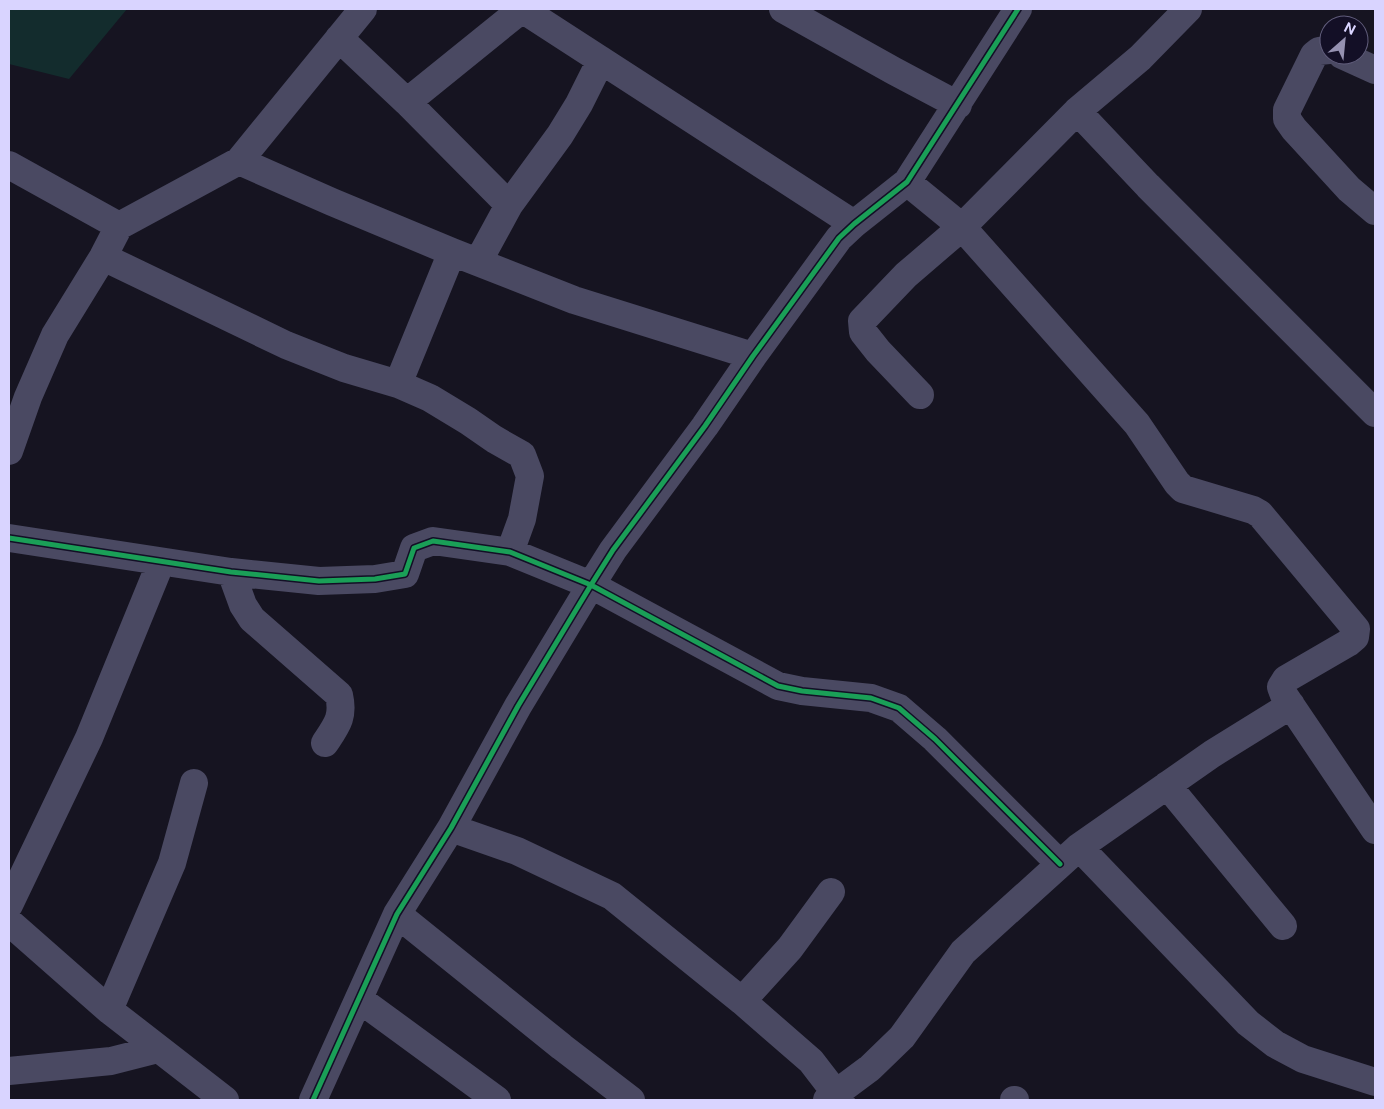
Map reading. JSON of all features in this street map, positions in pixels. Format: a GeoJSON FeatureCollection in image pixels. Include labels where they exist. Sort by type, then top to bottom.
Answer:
{"type":"FeatureCollection","features":[{"type":"Feature","properties":{"kind":"street"},"geometry":{"type":"LineString","coordinates":[[9,451],[28,397],[55,334],[103,257],[119,226],[240,161],[363,9]]}},
{"type":"Feature","properties":{"kind":"street"},"geometry":{"type":"LineString","coordinates":[[407,102],[522,9],[854,224]]}},
{"type":"Feature","properties":{"kind":"street"},"geometry":{"type":"LineString","coordinates":[[783,9],[958,105]]}},
{"type":"Feature","properties":{"kind":"street"},"geometry":{"type":"LineString","coordinates":[[313,1100],[398,914],[452,828],[518,706],[613,550],[706,426],[753,356],[839,238],[908,182],[1018,9]]}},
{"type":"Feature","properties":{"kind":"street"},"geometry":{"type":"LineString","coordinates":[[920,395],[862,332],[862,320],[906,275],[962,227],[1077,111],[1140,58],[1188,9]]}},
{"type":"Feature","properties":{"kind":"street"},"geometry":{"type":"LineString","coordinates":[[339,38],[407,102],[509,205]]}},
{"type":"Feature","properties":{"kind":"street"},"geometry":{"type":"LineString","coordinates":[[1319,51],[1314,56],[1287,110],[1287,118],[1294,129],[1349,189],[1375,211]]}},
{"type":"Feature","properties":{"kind":"street"},"geometry":{"type":"LineString","coordinates":[[478,262],[509,205],[560,135],[579,104],[601,60]]}},
{"type":"Feature","properties":{"kind":"street"},"geometry":{"type":"LineString","coordinates":[[1077,111],[1148,186],[1375,413]]}},
{"type":"Feature","properties":{"kind":"street"},"geometry":{"type":"LineString","coordinates":[[240,161],[452,252],[574,300],[753,356]]}},
{"type":"Feature","properties":{"kind":"street"},"geometry":{"type":"LineString","coordinates":[[9,165],[119,226]]}},
{"type":"Feature","properties":{"kind":"street"},"geometry":{"type":"LineString","coordinates":[[908,182],[962,227],[1137,424],[1176,483],[1183,488],[1253,510],[1260,514],[1356,629],[1355,637],[1348,643],[1286,679],[1281,687],[1291,705],[1375,830]]}},
{"type":"Feature","properties":{"kind":"street"},"geometry":{"type":"LineString","coordinates":[[398,384],[452,252]]}},
{"type":"Feature","properties":{"kind":"street"},"geometry":{"type":"LineString","coordinates":[[103,257],[286,345],[344,368],[398,384],[430,398],[522,455],[530,476],[522,519],[510,552]]}},
{"type":"Feature","properties":{"kind":"street"},"geometry":{"type":"LineString","coordinates":[[9,538],[231,572],[319,581],[376,578],[405,574],[414,548],[433,541],[510,552],[591,585],[778,686],[802,691],[871,698],[898,708],[1070,856],[1255,1028],[1275,1044],[1303,1059],[1375,1082]]}},
{"type":"Feature","properties":{"kind":"street"},"geometry":{"type":"LineString","coordinates":[[9,905],[89,738],[161,562]]}},
{"type":"Feature","properties":{"kind":"street"},"geometry":{"type":"LineString","coordinates":[[231,572],[243,605],[252,619],[339,695],[341,705],[340,721],[325,742]]}},
{"type":"Feature","properties":{"kind":"street"},"geometry":{"type":"LineString","coordinates":[[452,828],[517,851],[612,896],[742,1001],[812,1061],[835,1098],[902,1037],[963,952],[1070,856],[1212,754],[1291,705]]}},
{"type":"Feature","properties":{"kind":"street"},"geometry":{"type":"LineString","coordinates":[[109,1010],[172,863],[194,783]]}},
{"type":"Feature","properties":{"kind":"street"},"geometry":{"type":"LineString","coordinates":[[1167,785],[1283,926]]}},
{"type":"Feature","properties":{"kind":"street"},"geometry":{"type":"LineString","coordinates":[[742,1001],[790,948],[831,892]]}},
{"type":"Feature","properties":{"kind":"street"},"geometry":{"type":"LineString","coordinates":[[398,914],[562,1047],[632,1100]]}},
{"type":"Feature","properties":{"kind":"street"},"geometry":{"type":"LineString","coordinates":[[9,922],[109,1010],[224,1100]]}},
{"type":"Feature","properties":{"kind":"street"},"geometry":{"type":"LineString","coordinates":[[359,999],[497,1100]]}},
{"type":"Feature","properties":{"kind":"street"},"geometry":{"type":"LineString","coordinates":[[9,1071],[111,1061],[158,1049]]}},
{"type":"Feature","properties":{"kind":"green space"},"geometry":{"type":"Polygon","coordinates":[[[9,9],[127,9],[69,79],[9,64],[9,9]]]}},
{"type":"Feature","properties":{"kind":"cycle path"},"geometry":{"type":"LineString","coordinates":[[313,1100],[397,914],[451,828],[518,706],[613,550],[705,426],[753,356],[839,238],[907,182],[1018,9]]}},
{"type":"Feature","properties":{"kind":"cycle path"},"geometry":{"type":"LineString","coordinates":[[9,538],[231,572],[319,581],[375,579],[405,574],[414,548],[433,541],[510,552],[591,585],[778,686],[802,691],[871,698],[899,708],[935,739],[1060,864]]}}]}
